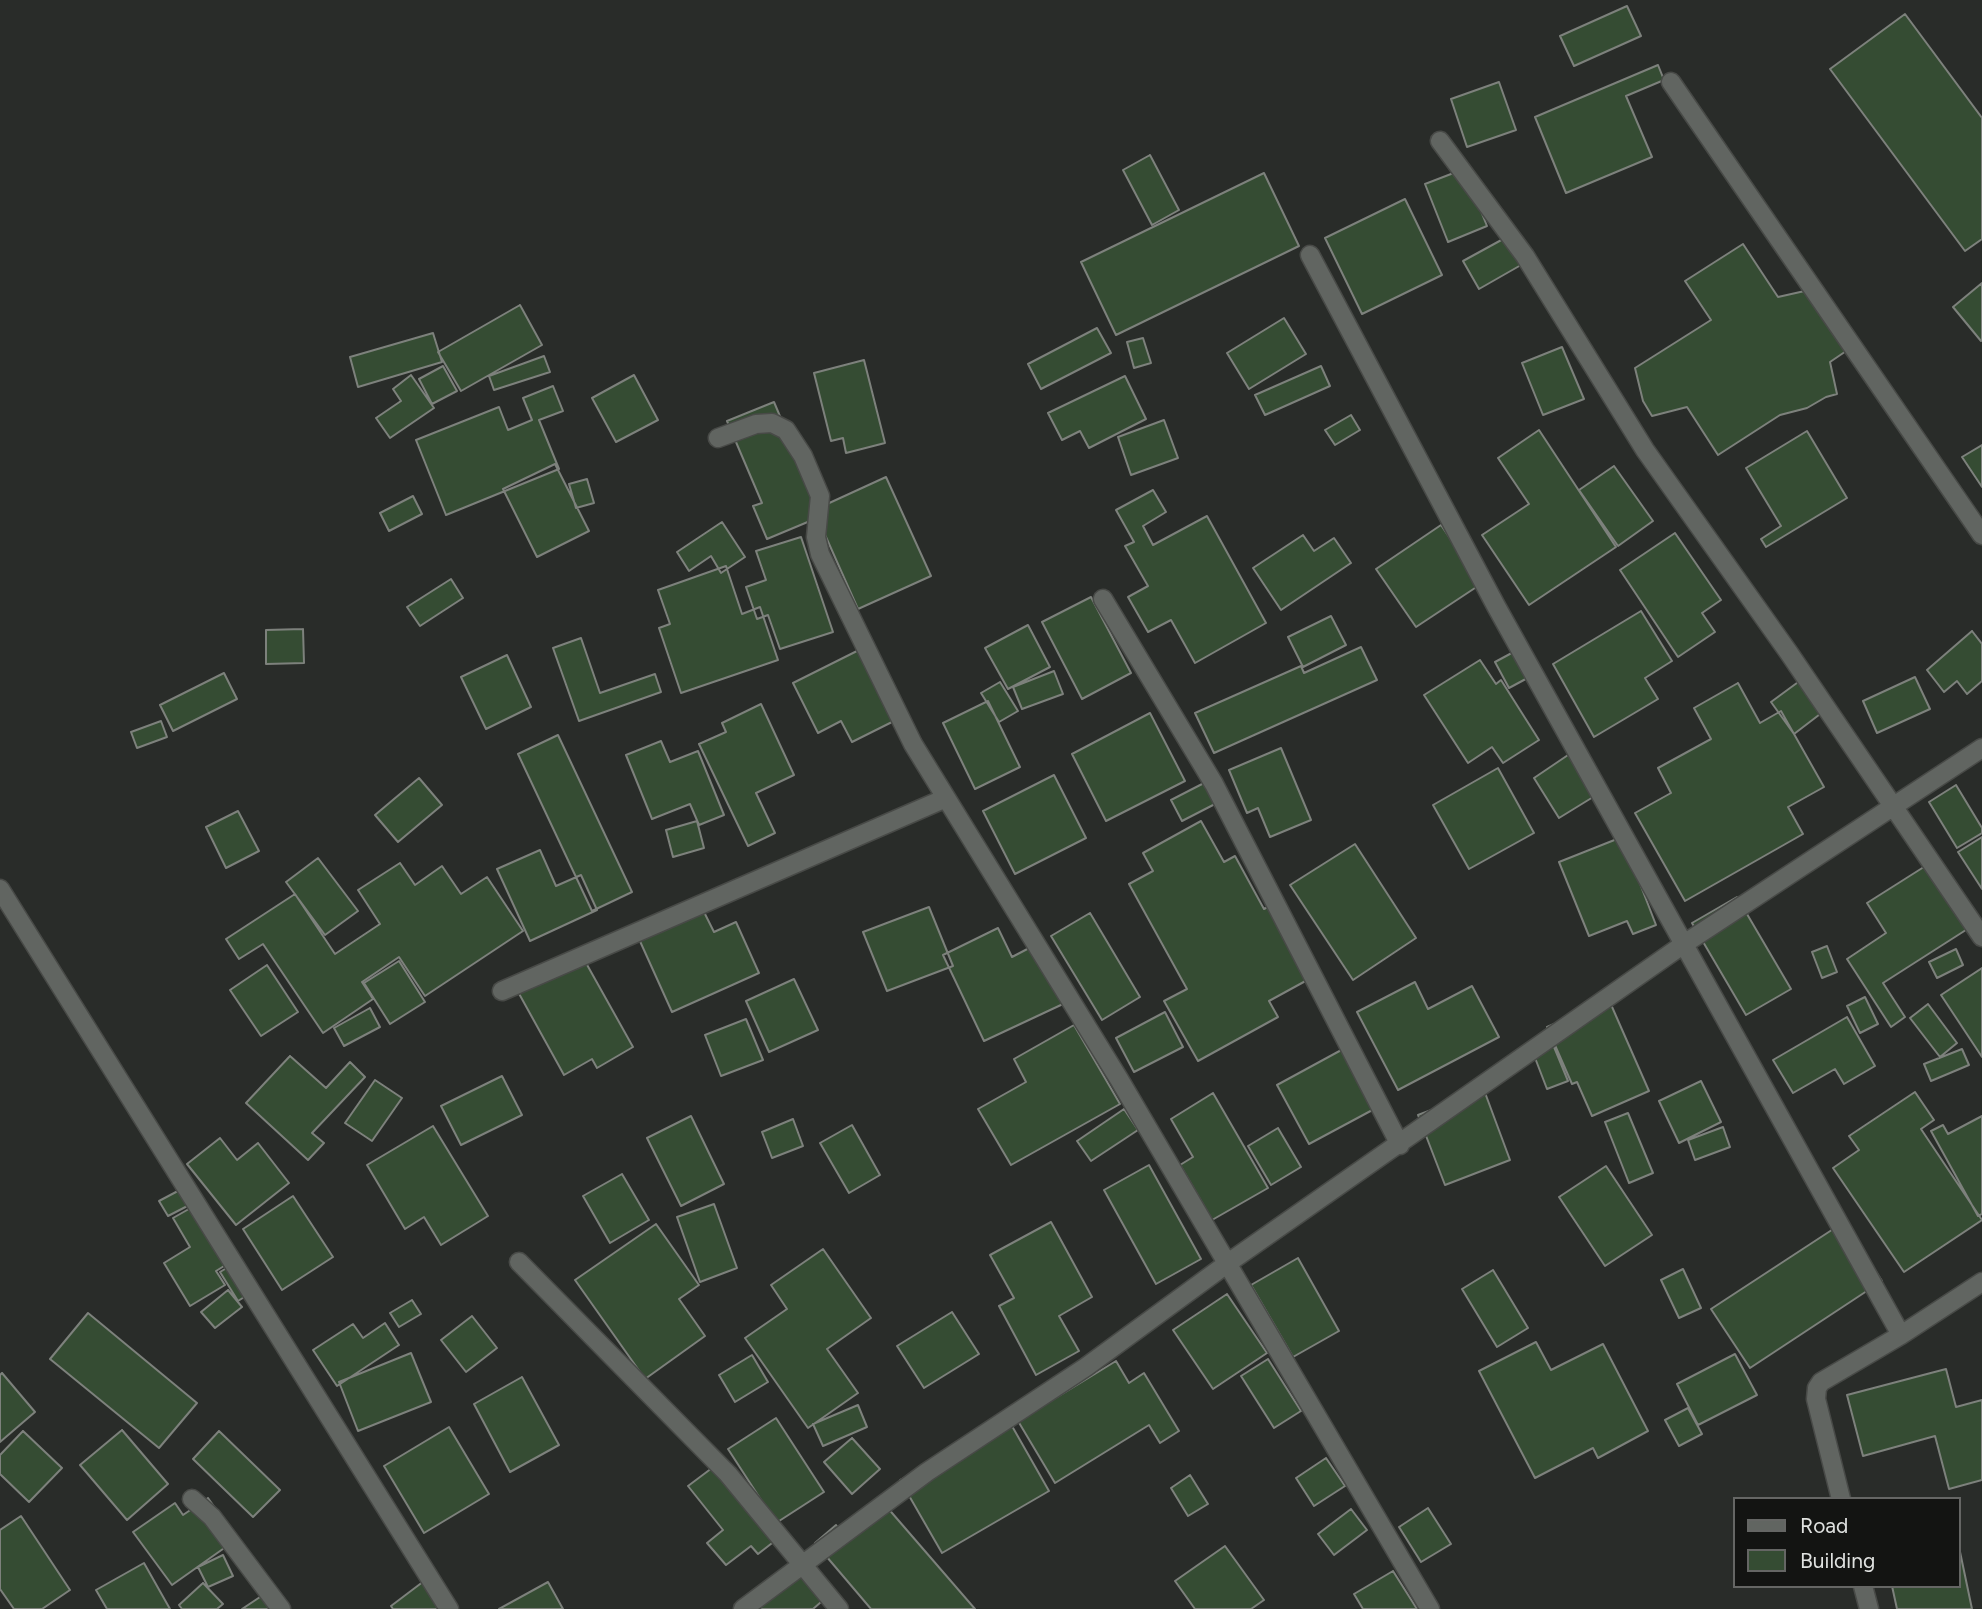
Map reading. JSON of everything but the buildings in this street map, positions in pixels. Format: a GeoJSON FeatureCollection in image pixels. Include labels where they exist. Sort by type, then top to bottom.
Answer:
{"type":"FeatureCollection","features":[{"type":"Feature","properties":{"kind":"street"},"geometry":{"type":"LineString","coordinates":[[1671,82],[1982,535]]}},
{"type":"Feature","properties":{"kind":"street"},"geometry":{"type":"LineString","coordinates":[[1440,141],[1525,256],[1645,450],[1982,937]]}},
{"type":"Feature","properties":{"kind":"street"},"geometry":{"type":"LineString","coordinates":[[1310,255],[1496,606],[1901,1335]]}},
{"type":"Feature","properties":{"kind":"street"},"geometry":{"type":"LineString","coordinates":[[718,438],[756,424],[772,423],[786,430],[803,456],[820,496],[816,537],[820,554],[913,744],[1228,1263],[1430,1609]]}},
{"type":"Feature","properties":{"kind":"street"},"geometry":{"type":"LineString","coordinates":[[1103,599],[1213,784],[1400,1145]]}},
{"type":"Feature","properties":{"kind":"street"},"geometry":{"type":"LineString","coordinates":[[743,1609],[803,1567],[927,1472],[1086,1367],[1228,1263],[1684,944],[1895,808],[1982,748]]}},
{"type":"Feature","properties":{"kind":"street"},"geometry":{"type":"LineString","coordinates":[[502,991],[946,798]]}},
{"type":"Feature","properties":{"kind":"street"},"geometry":{"type":"LineString","coordinates":[[0,889],[449,1609]]}},
{"type":"Feature","properties":{"kind":"street"},"geometry":{"type":"LineString","coordinates":[[519,1262],[728,1475],[839,1609]]}},
{"type":"Feature","properties":{"kind":"street"},"geometry":{"type":"LineString","coordinates":[[1840,1497],[1816,1399],[1817,1388],[1821,1382],[1901,1335],[1982,1282]]}},
{"type":"Feature","properties":{"kind":"street"},"geometry":{"type":"LineString","coordinates":[[192,1499],[212,1517],[281,1609]]}},
{"type":"Feature","properties":{"kind":"street"},"geometry":{"type":"LineString","coordinates":[[1864,1588],[1869,1609]]}}]}
